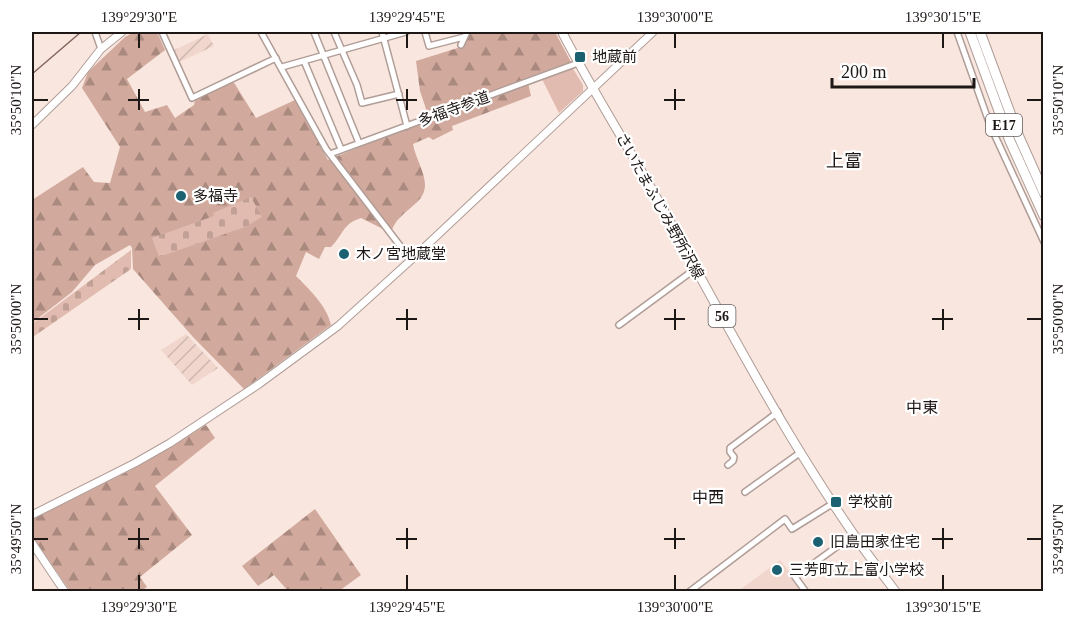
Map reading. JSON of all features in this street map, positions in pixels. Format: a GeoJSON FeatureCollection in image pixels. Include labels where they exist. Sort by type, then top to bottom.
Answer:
{"type":"FeatureCollection","features":[{"type":"Feature","properties":{"kind":"highway","name":"E17"},"geometry":{"type":"LineString","coordinates":[[970,32],[1010,141],[1044,216]]}},
{"type":"Feature","properties":{"kind":"highway","name":"E17"},"geometry":{"type":"LineString","coordinates":[[980,32],[1019,137],[1044,193]]}},
{"type":"Feature","properties":{"kind":"main road","name":"さいたまふじみ野所沢線"},"geometry":{"type":"LineString","coordinates":[[562,32],[695,269],[832,504],[896,591]]}},
{"type":"Feature","properties":{"kind":"street"},"geometry":{"type":"LineString","coordinates":[[94,32],[101,48]]}},
{"type":"Feature","properties":{"kind":"street"},"geometry":{"type":"LineString","coordinates":[[32,125],[72,86],[101,48],[122,32]]}},
{"type":"Feature","properties":{"kind":"street"},"geometry":{"type":"LineString","coordinates":[[162,32],[192,98],[276,58]]}},
{"type":"Feature","properties":{"kind":"street"},"geometry":{"type":"LineString","coordinates":[[261,32],[330,154],[411,260]]}},
{"type":"Feature","properties":{"kind":"street"},"geometry":{"type":"LineString","coordinates":[[314,32],[360,143]]}},
{"type":"Feature","properties":{"kind":"street"},"geometry":{"type":"LineString","coordinates":[[334,32],[357,85],[362,103],[399,94]]}},
{"type":"Feature","properties":{"kind":"street"},"geometry":{"type":"LineString","coordinates":[[282,68],[342,50],[383,34],[406,32]]}},
{"type":"Feature","properties":{"kind":"street"},"geometry":{"type":"LineString","coordinates":[[424,32],[429,46],[466,34]]}},
{"type":"Feature","properties":{"kind":"street"},"geometry":{"type":"LineString","coordinates":[[32,514],[154,453],[229,405],[338,326],[653,32]]}},
{"type":"Feature","properties":{"kind":"street"},"geometry":{"type":"LineString","coordinates":[[957,32],[980,98],[1044,242]]}},
{"type":"Feature","properties":{"kind":"street"},"geometry":{"type":"LineString","coordinates":[[383,34],[407,126]]}},
{"type":"Feature","properties":{"kind":"street"},"geometry":{"type":"LineString","coordinates":[[461,45],[466,34]]}},
{"type":"Feature","properties":{"kind":"street"},"geometry":{"type":"LineString","coordinates":[[304,61],[341,149]]}},
{"type":"Feature","properties":{"kind":"street","name":"多福寺参道"},"geometry":{"type":"LineString","coordinates":[[330,154],[578,63]]}},
{"type":"Feature","properties":{"kind":"street"},"geometry":{"type":"LineString","coordinates":[[619,326],[695,269]]}},
{"type":"Feature","properties":{"kind":"street"},"geometry":{"type":"LineString","coordinates":[[728,465],[734,457],[730,448],[778,412]]}},
{"type":"Feature","properties":{"kind":"street"},"geometry":{"type":"LineString","coordinates":[[745,492],[801,452]]}},
{"type":"Feature","properties":{"kind":"street"},"geometry":{"type":"LineString","coordinates":[[689,591],[785,519],[792,529],[832,504]]}},
{"type":"Feature","properties":{"kind":"street"},"geometry":{"type":"LineString","coordinates":[[806,591],[795,577],[853,535]]}},
{"type":"Feature","properties":{"kind":"street"},"geometry":{"type":"LineString","coordinates":[[32,543],[65,591]]}},
{"type":"Feature","properties":{"kind":"shaded area"},"geometry":{"type":"Polygon","coordinates":[[[208,34],[214,46],[177,63],[172,51],[208,34]]]}},
{"type":"Feature","properties":{"kind":"shaded area"},"geometry":{"type":"Polygon","coordinates":[[[186,334],[218,368],[192,385],[161,350],[186,334]]]}},
{"type":"Feature","properties":{"kind":"shaded area","name":"三芳町立上富小学校"},"geometry":{"type":"Polygon","coordinates":[[[780,560],[805,591],[737,592],[780,560]]]}},
{"type":"Feature","properties":{"kind":"green space"},"geometry":{"type":"Polygon","coordinates":[[[134,32],[157,32],[165,50],[127,79],[145,112],[167,105],[175,118],[194,105],[195,100],[233,81],[256,118],[295,100],[328,160],[430,121],[420,91],[416,61],[464,46],[470,32],[555,32],[571,62],[527,78],[531,96],[452,126],[453,130],[433,140],[429,137],[413,144],[425,180],[421,198],[399,219],[391,233],[361,218],[350,223],[331,247],[325,247],[319,259],[306,252],[296,276],[322,305],[331,325],[244,389],[193,337],[133,269],[130,245],[95,265],[72,292],[32,323],[32,200],[83,167],[94,182],[110,183],[120,147],[82,88],[88,72],[125,37],[134,32]]]}},
{"type":"Feature","properties":{"kind":"green space"},"geometry":{"type":"Polygon","coordinates":[[[572,67],[583,85],[583,91],[559,113],[542,79],[572,67]]]}},
{"type":"Feature","properties":{"kind":"green space"},"geometry":{"type":"Polygon","coordinates":[[[251,197],[262,217],[245,227],[159,257],[152,238],[214,216],[213,213],[251,197]]]}},
{"type":"Feature","properties":{"kind":"green space"},"geometry":{"type":"Polygon","coordinates":[[[131,250],[131,269],[33,337],[32,324],[131,250]]]}},
{"type":"Feature","properties":{"kind":"green space"},"geometry":{"type":"Polygon","coordinates":[[[206,425],[215,438],[155,486],[192,535],[140,577],[147,587],[141,591],[70,591],[32,536],[32,519],[131,470],[206,425]]]}},
{"type":"Feature","properties":{"kind":"green space"},"geometry":{"type":"Polygon","coordinates":[[[315,509],[361,575],[339,591],[288,591],[274,575],[258,586],[242,566],[315,509]]]}},
{"type":"Feature","properties":{"kind":"waterway"},"geometry":{"type":"LineString","coordinates":[[32,74],[81,32]]}},
{"type":"Feature","properties":{"kind":"place","name":"地蔵前"},"geometry":{"type":"Point","coordinates":[580,57]}},
{"type":"Feature","properties":{"kind":"place","name":"多福寺"},"geometry":{"type":"Point","coordinates":[181,196]}},
{"type":"Feature","properties":{"kind":"place","name":"木ノ宮地蔵堂"},"geometry":{"type":"Point","coordinates":[344,254]}},
{"type":"Feature","properties":{"kind":"place","name":"学校前"},"geometry":{"type":"Point","coordinates":[836,502]}},
{"type":"Feature","properties":{"kind":"place","name":"旧島田家住宅"},"geometry":{"type":"Point","coordinates":[818,542]}},
{"type":"Feature","properties":{"kind":"place","name":"三芳町立上富小学校"},"geometry":{"type":"Point","coordinates":[777,570]}},
{"type":"Feature","properties":{"kind":"district","name":"上富"},"geometry":{"type":"Point","coordinates":[844,161]}},
{"type":"Feature","properties":{"kind":"district","name":"中東"},"geometry":{"type":"Point","coordinates":[922,407]}},
{"type":"Feature","properties":{"kind":"district","name":"中西"},"geometry":{"type":"Point","coordinates":[708,497]}}]}
